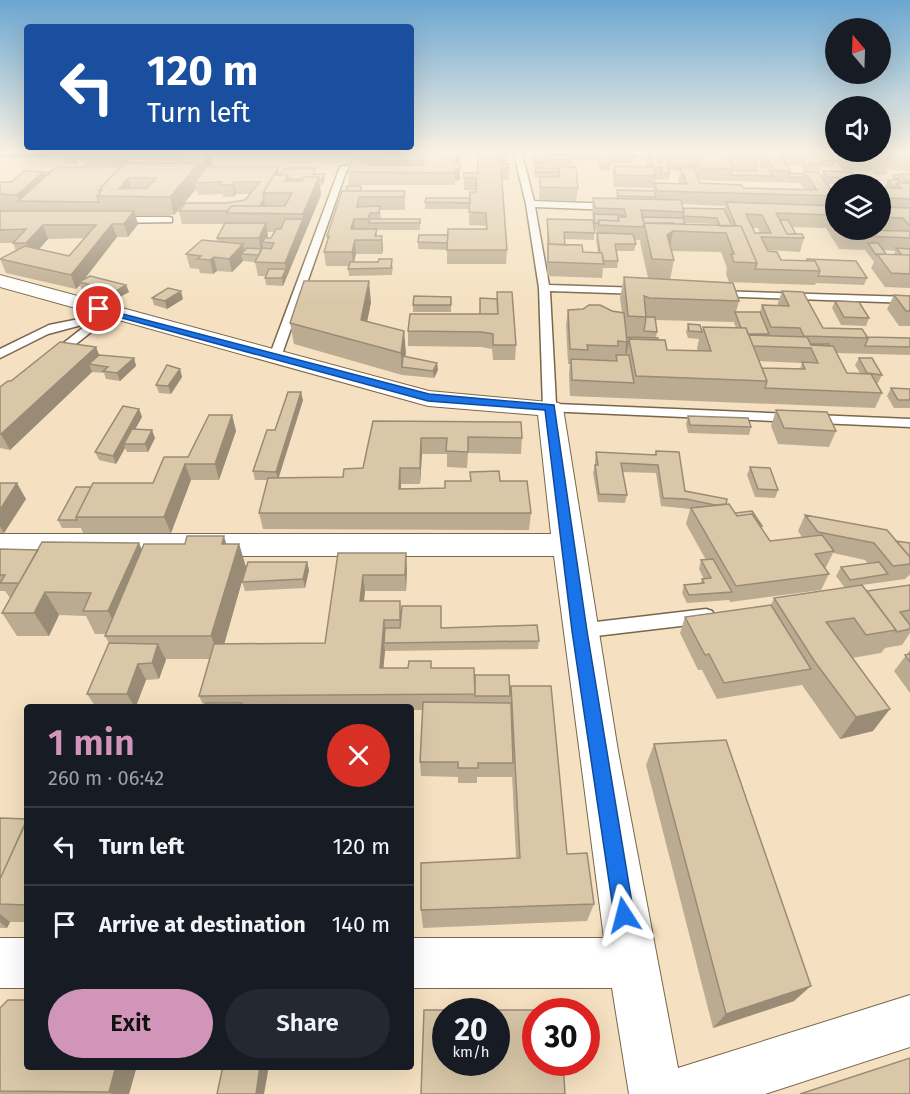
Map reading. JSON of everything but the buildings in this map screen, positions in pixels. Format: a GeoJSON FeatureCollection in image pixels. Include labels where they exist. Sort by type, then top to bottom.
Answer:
{"type":"FeatureCollection","features":[{"type":"Feature","properties":{"kind":"street"},"geometry":{"type":"LineString","coordinates":[[0,281],[109,317],[275,357],[428,398],[550,408],[579,631],[632,963],[656,1094]]}},
{"type":"Feature","properties":{"kind":"street"},"geometry":{"type":"LineString","coordinates":[[0,545],[568,545]]}},
{"type":"Feature","properties":{"kind":"street"},"geometry":{"type":"LineString","coordinates":[[0,963],[24,963]]}},
{"type":"Feature","properties":{"kind":"street"},"geometry":{"type":"LineString","coordinates":[[414,963],[632,963]]}},
{"type":"Feature","properties":{"kind":"street"},"geometry":{"type":"LineString","coordinates":[[681,1094],[910,1022]]}},
{"type":"Feature","properties":{"kind":"lane"},"geometry":{"type":"LineString","coordinates":[[275,357],[332,201]]}},
{"type":"Feature","properties":{"kind":"lane"},"geometry":{"type":"LineString","coordinates":[[529,201],[544,288],[550,408],[910,423]]}},
{"type":"Feature","properties":{"kind":"lane"},"geometry":{"type":"LineString","coordinates":[[530,204],[624,207]]}},
{"type":"Feature","properties":{"kind":"lane"},"geometry":{"type":"LineString","coordinates":[[102,220],[169,220]]}},
{"type":"Feature","properties":{"kind":"lane"},"geometry":{"type":"LineString","coordinates":[[544,288],[650,291]]}},
{"type":"Feature","properties":{"kind":"lane"},"geometry":{"type":"LineString","coordinates":[[709,294],[910,300]]}},
{"type":"Feature","properties":{"kind":"lane"},"geometry":{"type":"LineString","coordinates":[[0,354],[38,332],[74,322],[109,317]]}},
{"type":"Feature","properties":{"kind":"lane"},"geometry":{"type":"LineString","coordinates":[[45,362],[109,317]]}},
{"type":"Feature","properties":{"kind":"lane"},"geometry":{"type":"LineString","coordinates":[[579,631],[718,614]]}},
{"type":"Feature","properties":{"kind":"route"},"geometry":{"type":"LineString","coordinates":[[99,309],[428,398],[550,408],[579,631],[624,915]]}}]}
